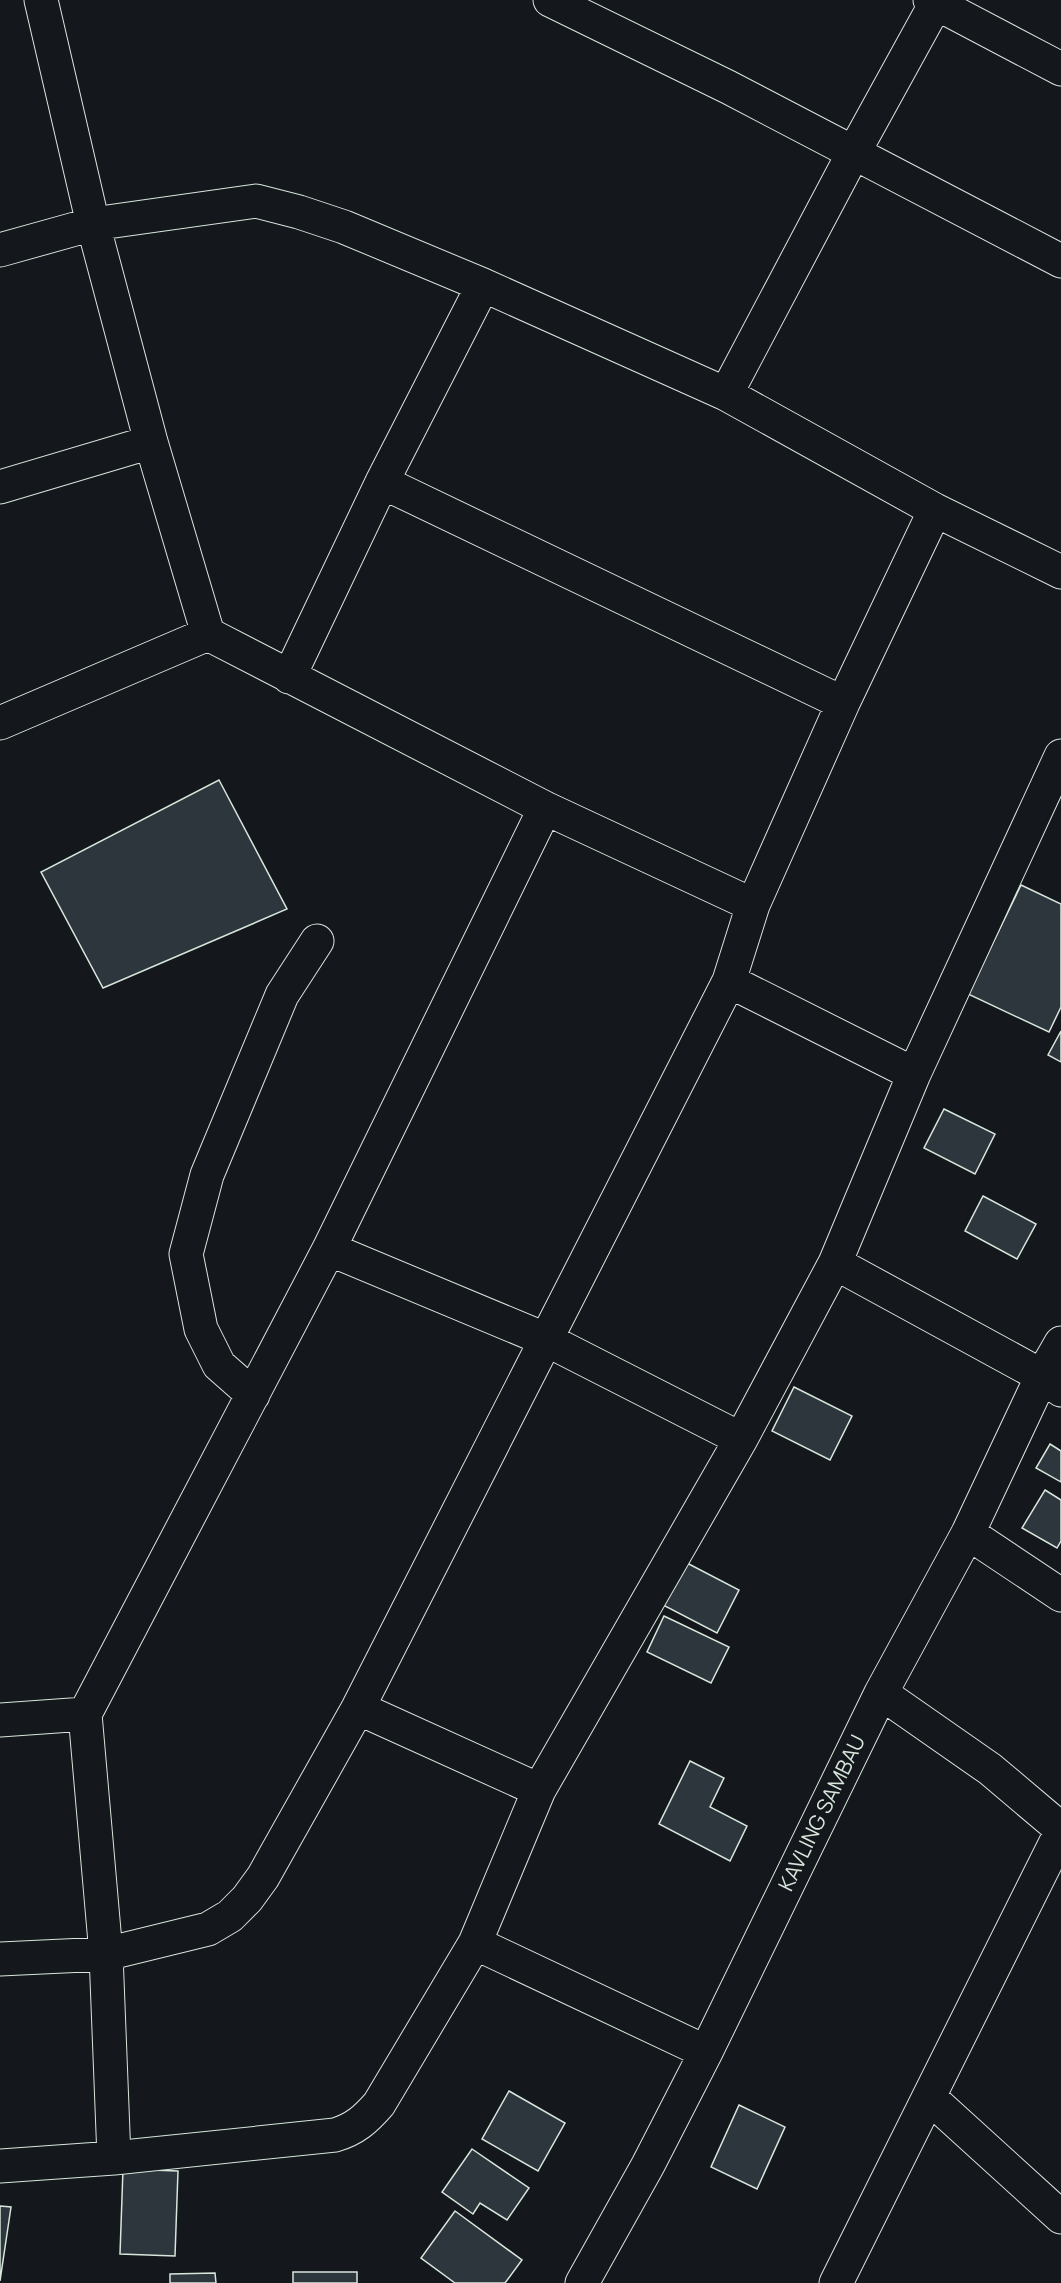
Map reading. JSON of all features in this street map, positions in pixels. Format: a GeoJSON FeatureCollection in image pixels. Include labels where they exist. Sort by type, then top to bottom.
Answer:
{"type":"FeatureCollection","features":[{"type":"Feature","properties":{"kind":"street"},"geometry":{"type":"LineString","coordinates":[[41,0],[93,224],[151,442],[208,634],[545,808],[753,905]]}},
{"type":"Feature","properties":{"kind":"street"},"geometry":{"type":"LineString","coordinates":[[550,0],[854,152],[1061,261]]}},
{"type":"Feature","properties":{"kind":"street"},"geometry":{"type":"LineString","coordinates":[[726,394],[933,2],[1061,69]]}},
{"type":"Feature","properties":{"kind":"street"},"geometry":{"type":"LineString","coordinates":[[0,250],[93,224],[256,201],[298,212],[344,226],[483,285],[726,394],[935,510],[1061,572]]}},
{"type":"Feature","properties":{"kind":"street"},"geometry":{"type":"LineString","coordinates":[[289,677],[382,482],[483,285]]}},
{"type":"Feature","properties":{"kind":"street"},"geometry":{"type":"LineString","coordinates":[[0,487],[151,442]]}},
{"type":"Feature","properties":{"kind":"street"},"geometry":{"type":"LineString","coordinates":[[382,482],[843,703]]}},
{"type":"Feature","properties":{"kind":"street"},"geometry":{"type":"LineString","coordinates":[[0,1959],[106,1954],[208,1929],[230,1916],[247,1899],[262,1877],[358,1708],[729,981],[753,905],[843,703],[935,510]]}},
{"type":"Feature","properties":{"kind":"street"},"geometry":{"type":"LineString","coordinates":[[0,723],[208,634]]}},
{"type":"Feature","properties":{"kind":"street"},"geometry":{"type":"LineString","coordinates":[[0,2166],[114,2158],[335,2135],[350,2130],[379,2104],[476,1943],[539,1790],[741,1439],[835,1263],[914,1074],[1061,756]]}},
{"type":"Feature","properties":{"kind":"street"},"geometry":{"type":"LineString","coordinates":[[114,2158],[106,1954],[85,1714],[330,1248],[545,808]]}},
{"type":"Feature","properties":{"kind":"street"},"geometry":{"type":"LineString","coordinates":[[253,1395],[219,1365],[201,1329],[186,1254],[207,1175],[282,995],[317,941]]}},
{"type":"Feature","properties":{"kind":"street"},"geometry":{"type":"LineString","coordinates":[[729,981],[914,1074]]}},
{"type":"Feature","properties":{"kind":"street"},"geometry":{"type":"LineString","coordinates":[[330,1248],[547,1340],[741,1439]]}},
{"type":"Feature","properties":{"kind":"street"},"geometry":{"type":"LineString","coordinates":[[835,1263],[1052,1383]]}},
{"type":"Feature","properties":{"kind":"street","name":"KAVLING SAMBAU"},"geometry":{"type":"LineString","coordinates":[[582,2283],[648,2165],[706,2052],[881,1693],[1052,1383],[1061,1342]]}},
{"type":"Feature","properties":{"kind":"street"},"geometry":{"type":"LineString","coordinates":[[968,1533],[1061,1595]]}},
{"type":"Feature","properties":{"kind":"street"},"geometry":{"type":"LineString","coordinates":[[836,2283],[1061,1831],[990,1769],[881,1693]]}},
{"type":"Feature","properties":{"kind":"street"},"geometry":{"type":"LineString","coordinates":[[358,1708],[539,1790]]}},
{"type":"Feature","properties":{"kind":"street"},"geometry":{"type":"LineString","coordinates":[[0,1720],[85,1714]]}},
{"type":"Feature","properties":{"kind":"street"},"geometry":{"type":"LineString","coordinates":[[476,1943],[706,2052]]}},
{"type":"Feature","properties":{"kind":"street"},"geometry":{"type":"LineString","coordinates":[[929,2097],[1061,2217]]}},
{"type":"Feature","properties":{"kind":"building"},"geometry":{"type":"Polygon","coordinates":[[[219,780],[287,909],[103,988],[41,872],[219,780]]]}},
{"type":"Feature","properties":{"kind":"building"},"geometry":{"type":"Polygon","coordinates":[[[1021,885],[1061,904],[1061,1007],[1049,1032],[968,994],[1021,885]]]}},
{"type":"Feature","properties":{"kind":"building"},"geometry":{"type":"Polygon","coordinates":[[[1061,1031],[1061,1062],[1048,1055],[1061,1031]]]}},
{"type":"Feature","properties":{"kind":"building"},"geometry":{"type":"Polygon","coordinates":[[[944,1109],[995,1134],[975,1174],[924,1148],[944,1109]]]}},
{"type":"Feature","properties":{"kind":"building"},"geometry":{"type":"Polygon","coordinates":[[[983,1196],[1036,1224],[1017,1259],[965,1231],[983,1196]]]}},
{"type":"Feature","properties":{"kind":"building"},"geometry":{"type":"Polygon","coordinates":[[[794,1387],[852,1416],[830,1460],[772,1431],[794,1387]]]}},
{"type":"Feature","properties":{"kind":"building"},"geometry":{"type":"Polygon","coordinates":[[[1050,1444],[1061,1451],[1061,1482],[1036,1468],[1050,1444]]]}},
{"type":"Feature","properties":{"kind":"building"},"geometry":{"type":"Polygon","coordinates":[[[1045,1490],[1061,1500],[1061,1541],[1057,1548],[1022,1528],[1045,1490]]]}},
{"type":"Feature","properties":{"kind":"building"},"geometry":{"type":"Polygon","coordinates":[[[685,1562],[739,1590],[717,1633],[663,1605],[685,1562]]]}},
{"type":"Feature","properties":{"kind":"building"},"geometry":{"type":"Polygon","coordinates":[[[664,1616],[729,1647],[711,1683],[647,1652],[664,1616]]]}},
{"type":"Feature","properties":{"kind":"building"},"geometry":{"type":"Polygon","coordinates":[[[690,1761],[724,1778],[710,1807],[747,1826],[730,1861],[659,1824],[690,1761]]]}},
{"type":"Feature","properties":{"kind":"building"},"geometry":{"type":"Polygon","coordinates":[[[509,2091],[565,2123],[538,2171],[482,2139],[509,2091]]]}},
{"type":"Feature","properties":{"kind":"building"},"geometry":{"type":"Polygon","coordinates":[[[739,2105],[785,2127],[757,2189],[711,2167],[739,2105]]]}},
{"type":"Feature","properties":{"kind":"building"},"geometry":{"type":"Polygon","coordinates":[[[472,2149],[529,2188],[507,2220],[480,2203],[473,2214],[442,2192],[472,2149]]]}},
{"type":"Feature","properties":{"kind":"building"},"geometry":{"type":"Polygon","coordinates":[[[123,2169],[178,2171],[175,2256],[120,2254],[123,2169]]]}},
{"type":"Feature","properties":{"kind":"building"},"geometry":{"type":"Polygon","coordinates":[[[0,2206],[11,2207],[0,2281],[0,2206]]]}},
{"type":"Feature","properties":{"kind":"building"},"geometry":{"type":"Polygon","coordinates":[[[455,2211],[522,2260],[505,2283],[455,2283],[421,2258],[455,2211]]]}},
{"type":"Feature","properties":{"kind":"building"},"geometry":{"type":"Polygon","coordinates":[[[293,2272],[357,2272],[357,2283],[293,2283],[293,2272]]]}},
{"type":"Feature","properties":{"kind":"building"},"geometry":{"type":"Polygon","coordinates":[[[215,2273],[216,2283],[170,2283],[170,2274],[215,2273]]]}}]}
